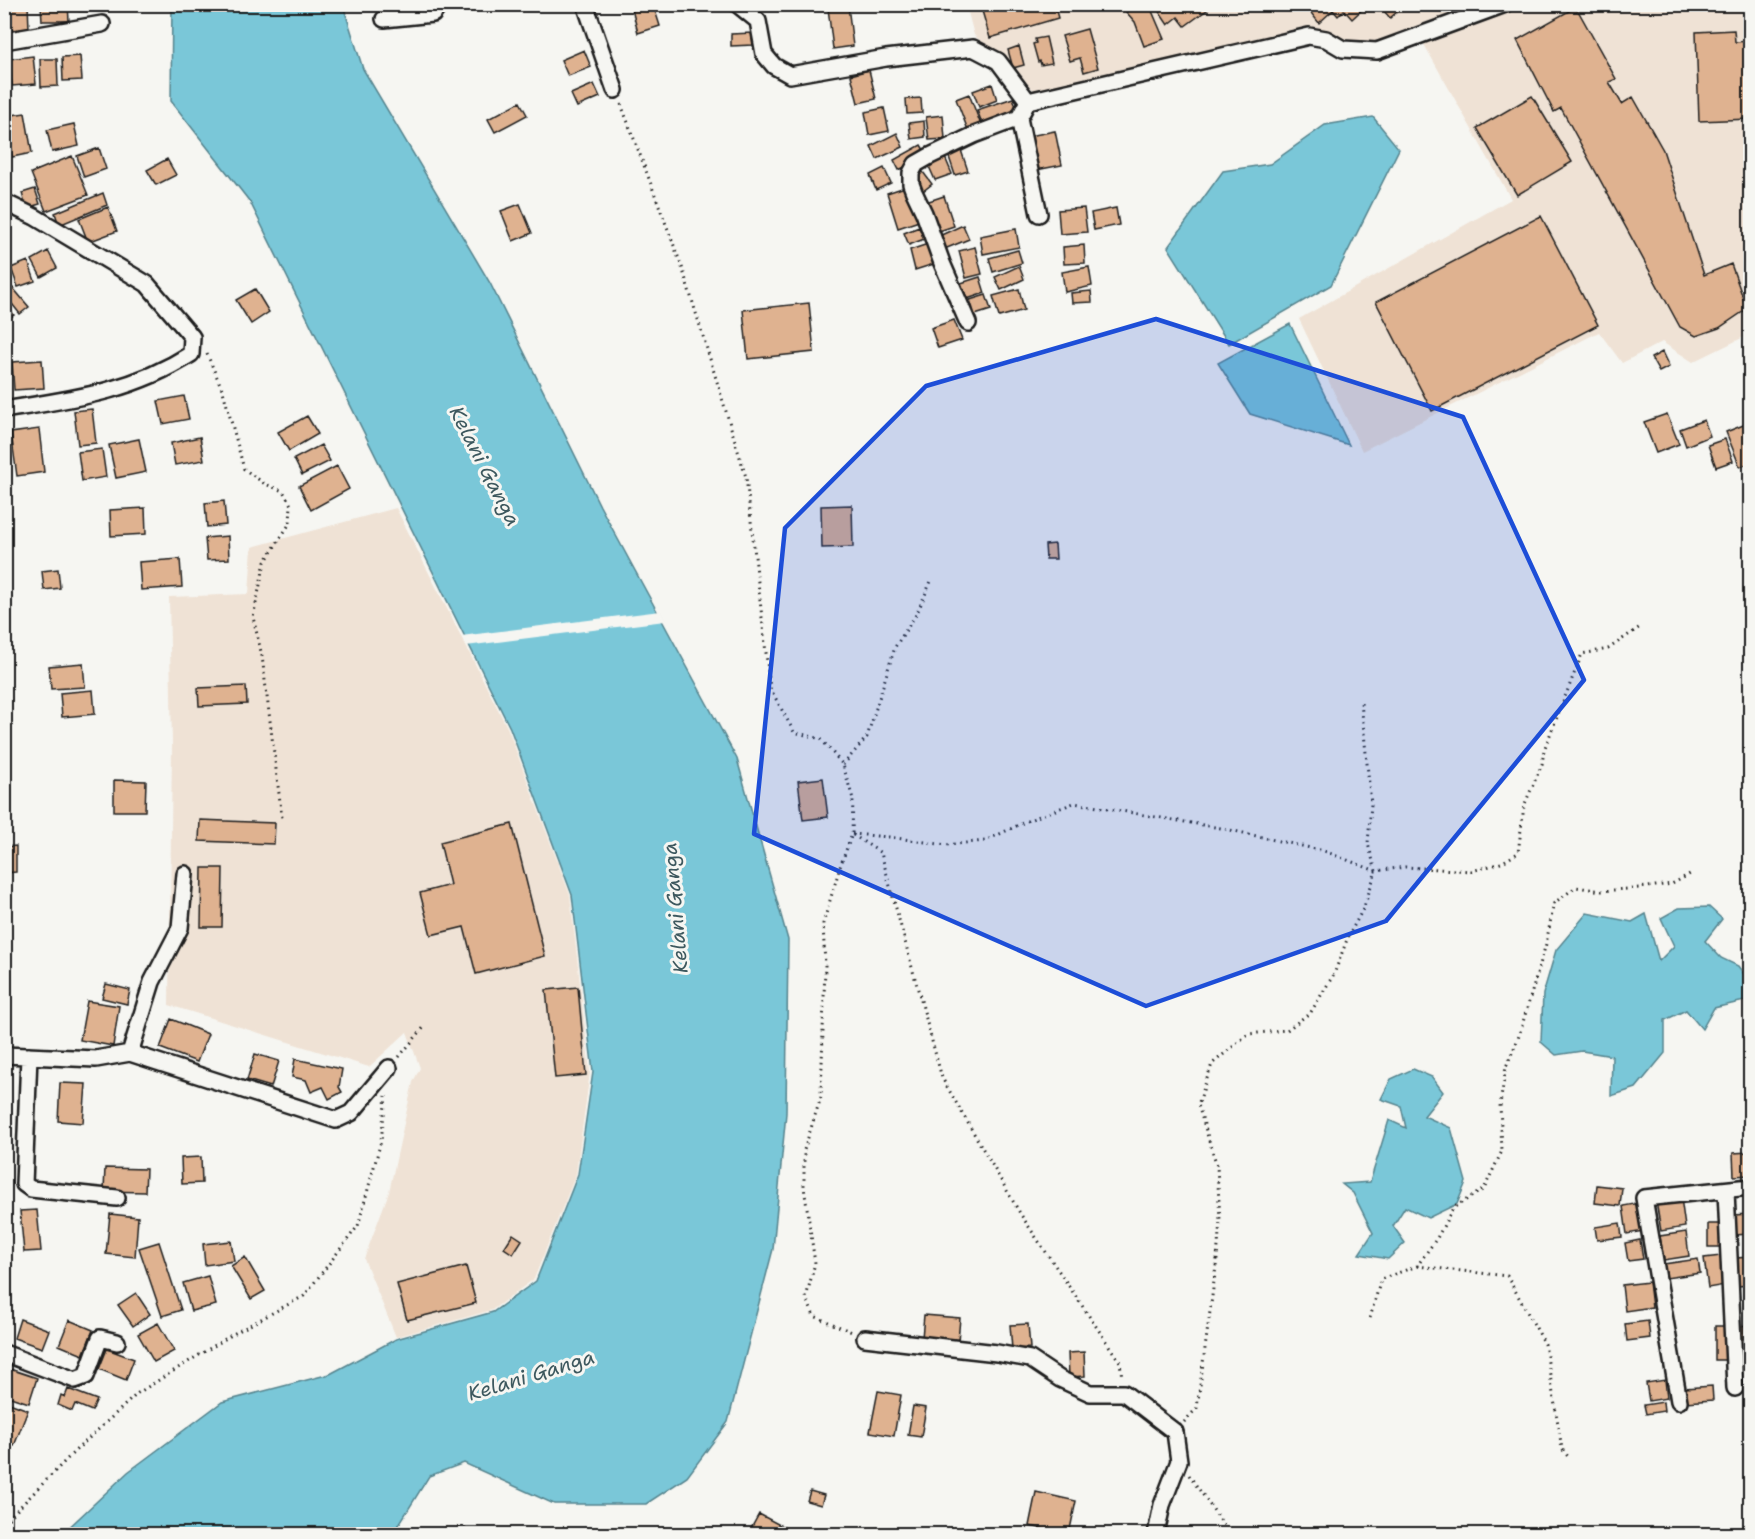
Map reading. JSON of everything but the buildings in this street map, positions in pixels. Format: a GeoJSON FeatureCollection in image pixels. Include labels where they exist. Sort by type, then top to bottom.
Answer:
{"type":"FeatureCollection","features":[{"type":"Feature","properties":{"kind":"street"},"geometry":{"type":"LineString","coordinates":[[384,19],[433,14],[440,4]]}},
{"type":"Feature","properties":{"kind":"street"},"geometry":{"type":"LineString","coordinates":[[737,4],[758,21],[764,54],[774,66],[790,75],[886,58],[973,48],[998,62],[1028,101]]}},
{"type":"Feature","properties":{"kind":"street"},"geometry":{"type":"LineString","coordinates":[[1039,214],[1019,118],[1028,101],[1309,36],[1326,39],[1343,50],[1377,51],[1505,4]]}},
{"type":"Feature","properties":{"kind":"street"},"geometry":{"type":"LineString","coordinates":[[587,5],[615,90]]}},
{"type":"Feature","properties":{"kind":"street"},"geometry":{"type":"LineString","coordinates":[[4,41],[102,24]]}},
{"type":"Feature","properties":{"kind":"street"},"geometry":{"type":"LineString","coordinates":[[968,323],[914,192],[911,173],[916,164],[947,148],[1019,118]]}},
{"type":"Feature","properties":{"kind":"street"},"geometry":{"type":"LineString","coordinates":[[4,202],[35,217],[147,284],[192,337],[191,354],[165,371],[94,395],[4,410]]}},
{"type":"Feature","properties":{"kind":"street"},"geometry":{"type":"LineString","coordinates":[[130,1053],[152,982],[180,928],[185,874]]}},
{"type":"Feature","properties":{"kind":"street"},"geometry":{"type":"LineString","coordinates":[[4,1055],[96,1059],[130,1053],[336,1120],[351,1113],[389,1068]]}},
{"type":"Feature","properties":{"kind":"street"},"geometry":{"type":"LineString","coordinates":[[29,1056],[24,1184],[31,1189],[117,1197]]}},
{"type":"Feature","properties":{"kind":"street"},"geometry":{"type":"LineString","coordinates":[[1680,1401],[1644,1198],[1750,1187]]}},
{"type":"Feature","properties":{"kind":"street"},"geometry":{"type":"LineString","coordinates":[[1726,1191],[1735,1388]]}},
{"type":"Feature","properties":{"kind":"street"},"geometry":{"type":"LineString","coordinates":[[4,1353],[75,1380],[86,1376],[100,1338],[117,1342]]}},
{"type":"Feature","properties":{"kind":"street"},"geometry":{"type":"LineString","coordinates":[[864,1338],[998,1353],[1030,1359],[1060,1380],[1090,1393],[1124,1393],[1175,1432],[1179,1461],[1162,1505],[1156,1534]]}},
{"type":"Feature","properties":{"kind":"path"},"geometry":{"type":"LineString","coordinates":[[615,90],[682,267],[746,477],[770,688],[794,732],[821,739],[843,765],[853,799],[852,834],[822,924],[825,965],[821,1097],[804,1150],[804,1187],[815,1263],[806,1298],[814,1316],[864,1338]]}},
{"type":"Feature","properties":{"kind":"path"},"geometry":{"type":"LineString","coordinates":[[192,337],[206,351],[223,391],[244,469],[265,484],[283,491],[291,505],[290,523],[265,562],[253,617],[262,656],[282,818]]}},
{"type":"Feature","properties":{"kind":"path"},"geometry":{"type":"LineString","coordinates":[[843,765],[867,737],[895,647],[917,613],[932,579]]}},
{"type":"Feature","properties":{"kind":"path"},"geometry":{"type":"LineString","coordinates":[[852,834],[946,845],[985,841],[1029,820],[1074,803],[1221,828],[1324,851],[1376,871],[1405,867],[1472,871],[1501,863],[1518,853],[1524,806],[1542,764],[1544,750],[1581,654],[1608,649],[1641,627]]}},
{"type":"Feature","properties":{"kind":"path"},"geometry":{"type":"LineString","coordinates":[[1175,1432],[1197,1408],[1220,1220],[1217,1166],[1198,1105],[1212,1064],[1248,1034],[1287,1030],[1311,1012],[1335,974],[1348,937],[1364,907],[1376,871],[1368,844],[1371,804],[1361,702]]}},
{"type":"Feature","properties":{"kind":"path"},"geometry":{"type":"LineString","coordinates":[[852,834],[881,852],[942,1078],[1021,1215],[1120,1362],[1124,1393]]}},
{"type":"Feature","properties":{"kind":"path"},"geometry":{"type":"LineString","coordinates":[[1417,1266],[1437,1238],[1453,1208],[1484,1189],[1502,1151],[1500,1104],[1506,1067],[1518,1039],[1546,944],[1554,903],[1576,887],[1602,891],[1639,888],[1672,884],[1690,874]]}},
{"type":"Feature","properties":{"kind":"path"},"geometry":{"type":"LineString","coordinates":[[4,1523],[75,1451],[138,1393],[233,1334],[304,1296],[358,1226],[381,1141],[389,1068],[425,1026]]}},
{"type":"Feature","properties":{"kind":"path"},"geometry":{"type":"LineString","coordinates":[[1370,1318],[1381,1279],[1417,1266],[1507,1276],[1545,1344],[1562,1449],[1570,1459]]}},
{"type":"Feature","properties":{"kind":"path"},"geometry":{"type":"LineString","coordinates":[[1179,1461],[1230,1534]]}},
{"type":"Feature","properties":{"kind":"highlighted area"},"geometry":{"type":"Polygon","coordinates":[[[1156,319],[1463,417],[1584,680],[1386,921],[1146,1006],[754,834],[785,528],[926,386],[1156,319]]]}},
{"type":"Feature","properties":{"kind":"shaded area"},"geometry":{"type":"Polygon","coordinates":[[[966,5],[1489,5],[1377,44],[1344,43],[1315,27],[1038,94],[974,35],[966,5]]]}},
{"type":"Feature","properties":{"kind":"shaded area"},"geometry":{"type":"Polygon","coordinates":[[[1512,5],[1750,5],[1750,334],[1693,362],[1662,342],[1622,363],[1599,332],[1362,451],[1299,319],[1511,199],[1421,39],[1512,5]]]}},
{"type":"Feature","properties":{"kind":"shaded area"},"geometry":{"type":"Polygon","coordinates":[[[396,508],[508,729],[570,895],[590,1072],[576,1174],[534,1279],[492,1310],[396,1337],[364,1259],[389,1192],[413,1082],[420,1068],[407,1032],[369,1067],[169,1005],[172,744],[169,597],[249,594],[252,547],[396,508]]]}},
{"type":"Feature","properties":{"kind":"water","name":"Kelani Ganga"},"geometry":{"type":"Polygon","coordinates":[[[172,5],[343,5],[363,69],[490,283],[600,506],[737,759],[788,940],[786,1113],[773,1249],[728,1422],[687,1477],[646,1504],[554,1504],[464,1463],[429,1476],[393,1534],[62,1534],[128,1472],[222,1402],[330,1374],[396,1339],[493,1312],[536,1281],[578,1174],[593,1072],[572,895],[510,728],[250,202],[171,101],[172,5]]]}},
{"type":"Feature","properties":{"kind":"water"},"geometry":{"type":"Polygon","coordinates":[[[1373,117],[1399,149],[1331,285],[1229,344],[1168,247],[1223,171],[1270,164],[1325,125],[1373,117]]]}},
{"type":"Feature","properties":{"kind":"water"},"geometry":{"type":"Polygon","coordinates":[[[1290,324],[1349,445],[1250,414],[1218,363],[1290,324]]]}},
{"type":"Feature","properties":{"kind":"water"},"geometry":{"type":"Polygon","coordinates":[[[1709,907],[1722,919],[1705,941],[1721,958],[1738,966],[1750,982],[1749,1000],[1714,1008],[1702,1029],[1686,1010],[1665,1020],[1665,1053],[1636,1088],[1611,1096],[1612,1056],[1582,1051],[1556,1055],[1541,1042],[1543,994],[1556,950],[1587,913],[1632,922],[1646,914],[1659,961],[1674,946],[1661,918],[1679,908],[1709,907]]]}},
{"type":"Feature","properties":{"kind":"water"},"geometry":{"type":"Polygon","coordinates":[[[1413,1069],[1432,1077],[1443,1092],[1424,1116],[1451,1128],[1466,1182],[1457,1204],[1428,1218],[1405,1207],[1393,1226],[1405,1243],[1388,1259],[1359,1254],[1373,1233],[1353,1193],[1342,1184],[1370,1182],[1389,1120],[1406,1128],[1401,1106],[1381,1099],[1391,1079],[1413,1069]]]}},
{"type":"Feature","properties":{"kind":"pier"},"geometry":{"type":"Polygon","coordinates":[[[660,611],[665,621],[466,646],[461,636],[660,611]]]}}]}
